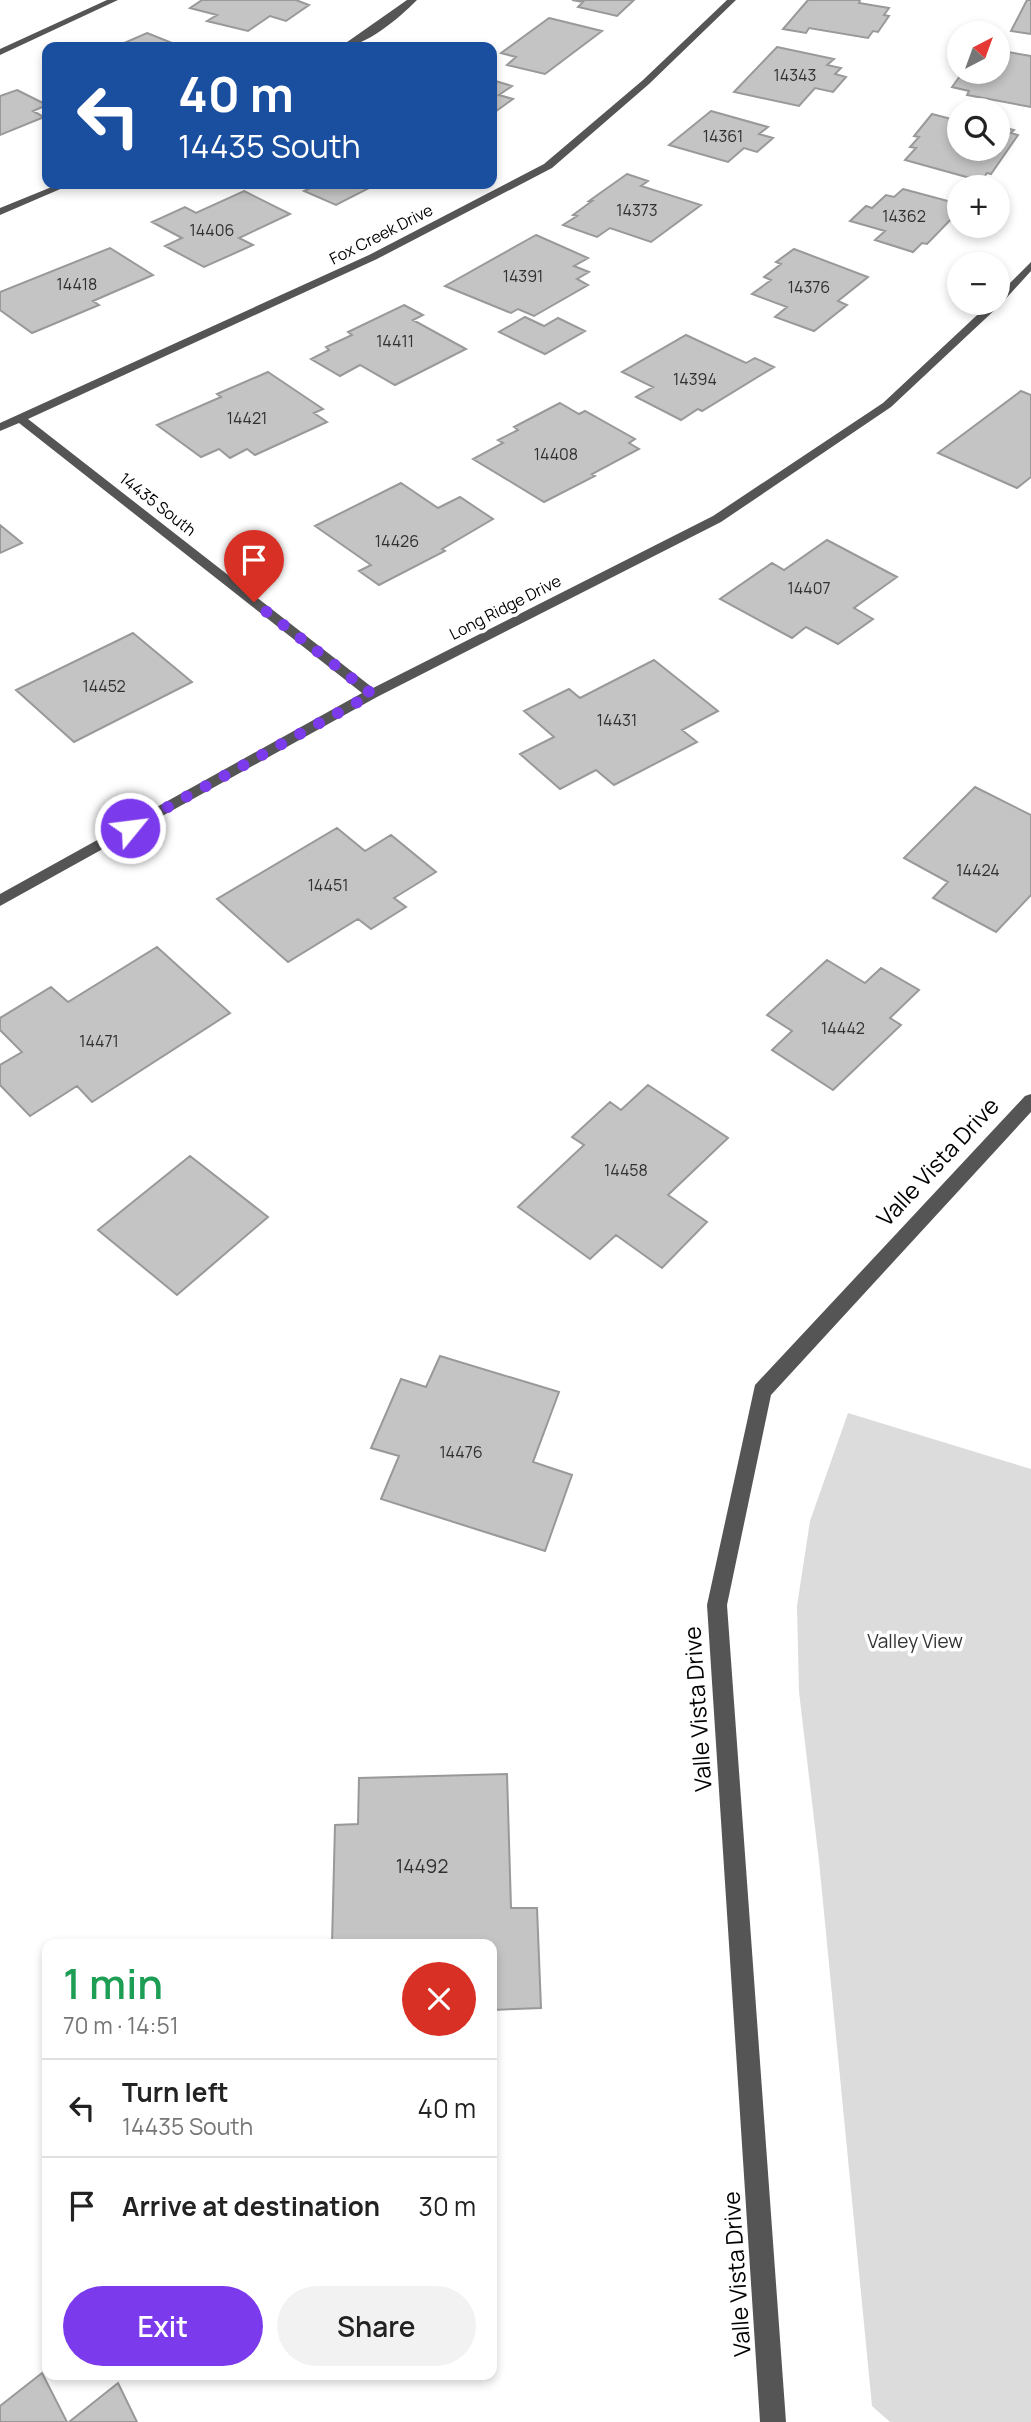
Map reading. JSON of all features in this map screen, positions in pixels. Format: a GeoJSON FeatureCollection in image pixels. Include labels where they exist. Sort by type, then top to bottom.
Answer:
{"type":"FeatureCollection","features":[{"type":"Feature","properties":{"kind":"street"},"geometry":{"type":"LineString","coordinates":[[0,52],[114,0]]}},
{"type":"Feature","properties":{"kind":"street"},"geometry":{"type":"LineString","coordinates":[[353,42],[413,0]]}},
{"type":"Feature","properties":{"kind":"street","name":"Fox Creek Drive"},"geometry":{"type":"LineString","coordinates":[[0,427],[373,257],[548,166],[646,82],[732,0]]}},
{"type":"Feature","properties":{"kind":"street"},"geometry":{"type":"LineString","coordinates":[[0,212],[55,189]]}},
{"type":"Feature","properties":{"kind":"street","name":"Long Ridge Drive"},"geometry":{"type":"LineString","coordinates":[[1010,288],[1031,265]]}},
{"type":"Feature","properties":{"kind":"street","name":"Long Ridge Drive"},"geometry":{"type":"LineString","coordinates":[[0,901],[372,694],[717,519],[887,405],[983,315]]}},
{"type":"Feature","properties":{"kind":"street","name":"14435 South"},"geometry":{"type":"LineString","coordinates":[[21,419],[372,694]]}},
{"type":"Feature","properties":{"kind":"street","name":"Valle Vista Drive"},"geometry":{"type":"LineString","coordinates":[[773,2422],[717,1605],[762,1391],[1031,1101]]}},
{"type":"Feature","properties":{"kind":"green space","name":"Valley View"},"geometry":{"type":"Polygon","coordinates":[[[848,1413],[1031,1469],[1031,2422],[890,2422],[872,2406],[819,1861],[799,1692],[797,1606],[810,1521],[848,1413]]]}},
{"type":"Feature","properties":{"kind":"building"},"geometry":{"type":"Polygon","coordinates":[[[202,0],[296,0],[309,5],[286,21],[270,16],[248,31],[207,21],[217,15],[190,8],[202,0]]]}},
{"type":"Feature","properties":{"kind":"building"},"geometry":{"type":"Polygon","coordinates":[[[572,0],[634,0],[617,16],[578,7],[583,2],[572,0]]]}},
{"type":"Feature","properties":{"kind":"building"},"geometry":{"type":"Polygon","coordinates":[[[808,0],[860,0],[859,3],[889,8],[884,15],[889,16],[878,32],[873,31],[868,38],[809,28],[806,33],[783,29],[808,0]]]}},
{"type":"Feature","properties":{"kind":"building"},"geometry":{"type":"Polygon","coordinates":[[[1027,0],[1031,0],[1031,34],[1011,31],[1027,0]]]}},
{"type":"Feature","properties":{"kind":"building"},"geometry":{"type":"Polygon","coordinates":[[[549,18],[602,31],[545,74],[507,65],[516,57],[501,53],[549,18]]]}},
{"type":"Feature","properties":{"kind":"building"},"geometry":{"type":"Polygon","coordinates":[[[147,33],[170,42],[126,42],[147,33]]]}},
{"type":"Feature","properties":{"kind":"building"},"geometry":{"type":"Polygon","coordinates":[[[777,47],[834,59],[827,65],[841,68],[835,74],[846,77],[833,92],[815,88],[799,106],[734,92],[777,47]]]}},
{"type":"Feature","properties":{"kind":"building"},"geometry":{"type":"Polygon","coordinates":[[[1010,52],[1031,56],[1031,107],[1010,103],[1010,98],[967,95],[969,91],[952,87],[954,84],[1010,84],[1010,52]]]}},
{"type":"Feature","properties":{"kind":"building"},"geometry":{"type":"Polygon","coordinates":[[[497,82],[512,86],[499,95],[513,99],[497,110],[497,82]]]}},
{"type":"Feature","properties":{"kind":"building"},"geometry":{"type":"Polygon","coordinates":[[[17,90],[42,102],[42,107],[33,111],[42,118],[0,135],[0,96],[17,90]]]}},
{"type":"Feature","properties":{"kind":"building"},"geometry":{"type":"Polygon","coordinates":[[[711,111],[768,127],[759,134],[773,138],[757,152],[744,148],[728,162],[669,145],[711,111]]]}},
{"type":"Feature","properties":{"kind":"building"},"geometry":{"type":"Polygon","coordinates":[[[932,114],[947,118],[947,161],[1000,161],[991,174],[959,175],[905,160],[916,148],[910,147],[919,137],[914,136],[932,114]]]}},
{"type":"Feature","properties":{"kind":"building"},"geometry":{"type":"Polygon","coordinates":[[[1010,129],[1014,130],[1011,133],[1018,135],[1010,147],[1010,129]]]}},
{"type":"Feature","properties":{"kind":"building"},"geometry":{"type":"Polygon","coordinates":[[[627,174],[648,181],[641,186],[701,205],[651,242],[610,228],[597,237],[563,225],[592,201],[589,201],[627,174]]]}},
{"type":"Feature","properties":{"kind":"building"},"geometry":{"type":"Polygon","coordinates":[[[308,189],[367,189],[336,205],[304,191],[308,189]]]}},
{"type":"Feature","properties":{"kind":"building"},"geometry":{"type":"Polygon","coordinates":[[[903,189],[947,201],[947,223],[927,244],[922,243],[913,252],[875,240],[885,231],[850,221],[866,206],[872,208],[886,195],[894,197],[903,189]]]}},
{"type":"Feature","properties":{"kind":"building"},"geometry":{"type":"Polygon","coordinates":[[[244,191],[290,214],[239,238],[253,245],[204,267],[165,246],[182,238],[152,222],[185,207],[196,213],[244,191]]]}},
{"type":"Feature","properties":{"kind":"building"},"geometry":{"type":"Polygon","coordinates":[[[536,235],[588,258],[574,266],[589,272],[577,279],[588,285],[534,316],[518,309],[511,313],[445,286],[536,235]]]}},
{"type":"Feature","properties":{"kind":"building"},"geometry":{"type":"Polygon","coordinates":[[[110,248],[153,275],[93,301],[99,305],[32,333],[0,310],[0,292],[110,248]]]}},
{"type":"Feature","properties":{"kind":"building"},"geometry":{"type":"Polygon","coordinates":[[[794,249],[868,277],[838,301],[847,305],[814,331],[775,317],[787,307],[752,294],[771,280],[764,277],[781,264],[776,262],[794,249]]]}},
{"type":"Feature","properties":{"kind":"building"},"geometry":{"type":"Polygon","coordinates":[[[404,305],[423,315],[413,320],[466,349],[395,385],[360,365],[340,376],[311,359],[329,350],[326,347],[352,335],[348,332],[404,305]]]}},
{"type":"Feature","properties":{"kind":"building"},"geometry":{"type":"Polygon","coordinates":[[[525,317],[544,326],[558,318],[585,331],[545,354],[499,332],[525,317]]]}},
{"type":"Feature","properties":{"kind":"building"},"geometry":{"type":"Polygon","coordinates":[[[686,335],[746,363],[755,358],[774,367],[702,411],[698,409],[681,420],[636,397],[653,387],[622,372],[686,335]]]}},
{"type":"Feature","properties":{"kind":"building"},"geometry":{"type":"Polygon","coordinates":[[[268,372],[323,409],[314,413],[327,422],[255,455],[247,449],[230,458],[219,449],[201,457],[157,425],[221,397],[217,394],[268,372]]]}},
{"type":"Feature","properties":{"kind":"building"},"geometry":{"type":"Polygon","coordinates":[[[1021,391],[1031,395],[1031,477],[1017,488],[938,453],[1021,391]]]}},
{"type":"Feature","properties":{"kind":"building"},"geometry":{"type":"Polygon","coordinates":[[[560,403],[579,414],[585,411],[635,439],[629,443],[639,449],[592,474],[595,476],[544,502],[473,459],[503,443],[498,440],[518,430],[514,427],[560,403]]]}},
{"type":"Feature","properties":{"kind":"building"},"geometry":{"type":"Polygon","coordinates":[[[401,483],[438,508],[460,497],[493,519],[442,549],[445,551],[379,585],[359,571],[371,565],[315,526],[401,483]]]}},
{"type":"Feature","properties":{"kind":"building"},"geometry":{"type":"Polygon","coordinates":[[[0,525],[22,543],[0,553],[0,525]]]}},
{"type":"Feature","properties":{"kind":"building"},"geometry":{"type":"Polygon","coordinates":[[[827,540],[897,577],[854,608],[873,619],[838,644],[806,627],[792,638],[720,599],[772,563],[784,570],[827,540]]]}},
{"type":"Feature","properties":{"kind":"building"},"geometry":{"type":"Polygon","coordinates":[[[133,633],[192,682],[74,742],[16,690],[133,633]]]}},
{"type":"Feature","properties":{"kind":"building"},"geometry":{"type":"Polygon","coordinates":[[[654,660],[718,711],[682,730],[697,742],[614,785],[596,770],[560,789],[520,754],[554,737],[524,711],[569,689],[580,698],[654,660]]]}},
{"type":"Feature","properties":{"kind":"building"},"geometry":{"type":"Polygon","coordinates":[[[975,787],[1031,815],[1031,895],[996,932],[933,898],[948,882],[904,858],[975,787]]]}},
{"type":"Feature","properties":{"kind":"building"},"geometry":{"type":"Polygon","coordinates":[[[337,828],[365,851],[391,835],[436,872],[394,898],[406,907],[371,929],[358,919],[288,962],[217,899],[337,828]]]}},
{"type":"Feature","properties":{"kind":"building"},"geometry":{"type":"Polygon","coordinates":[[[157,947],[230,1013],[92,1102],[77,1086],[30,1116],[0,1085],[0,1065],[22,1052],[0,1030],[0,1018],[51,987],[68,1002],[157,947]]]}},
{"type":"Feature","properties":{"kind":"building"},"geometry":{"type":"Polygon","coordinates":[[[827,960],[865,983],[881,968],[919,990],[890,1018],[901,1025],[833,1090],[772,1050],[792,1031],[767,1015],[827,960]]]}},
{"type":"Feature","properties":{"kind":"building"},"geometry":{"type":"Polygon","coordinates":[[[648,1085],[728,1138],[668,1195],[707,1222],[662,1268],[616,1235],[590,1259],[518,1207],[584,1145],[572,1137],[610,1102],[621,1110],[648,1085]]]}},
{"type":"Feature","properties":{"kind":"building"},"geometry":{"type":"Polygon","coordinates":[[[190,1156],[268,1217],[177,1295],[98,1230],[190,1156]]]}},
{"type":"Feature","properties":{"kind":"building"},"geometry":{"type":"Polygon","coordinates":[[[440,1356],[559,1392],[533,1462],[572,1475],[545,1551],[381,1499],[399,1456],[371,1448],[401,1379],[426,1387],[440,1356]]]}},
{"type":"Feature","properties":{"kind":"building"},"geometry":{"type":"Polygon","coordinates":[[[507,1774],[511,1908],[537,1908],[541,2008],[497,2010],[497,1939],[332,1939],[335,1825],[358,1824],[359,1778],[507,1774]]]}},
{"type":"Feature","properties":{"kind":"building"},"geometry":{"type":"Polygon","coordinates":[[[42,2373],[42,2380],[46,2380],[67,2422],[0,2422],[0,2406],[42,2373]]]}},
{"type":"Feature","properties":{"kind":"building"},"geometry":{"type":"Polygon","coordinates":[[[118,2383],[137,2422],[69,2422],[118,2383]]]}},
{"type":"Feature","properties":{"kind":"route"},"geometry":{"type":"LineString","coordinates":[[130,828],[372,694],[254,602]]}}]}
